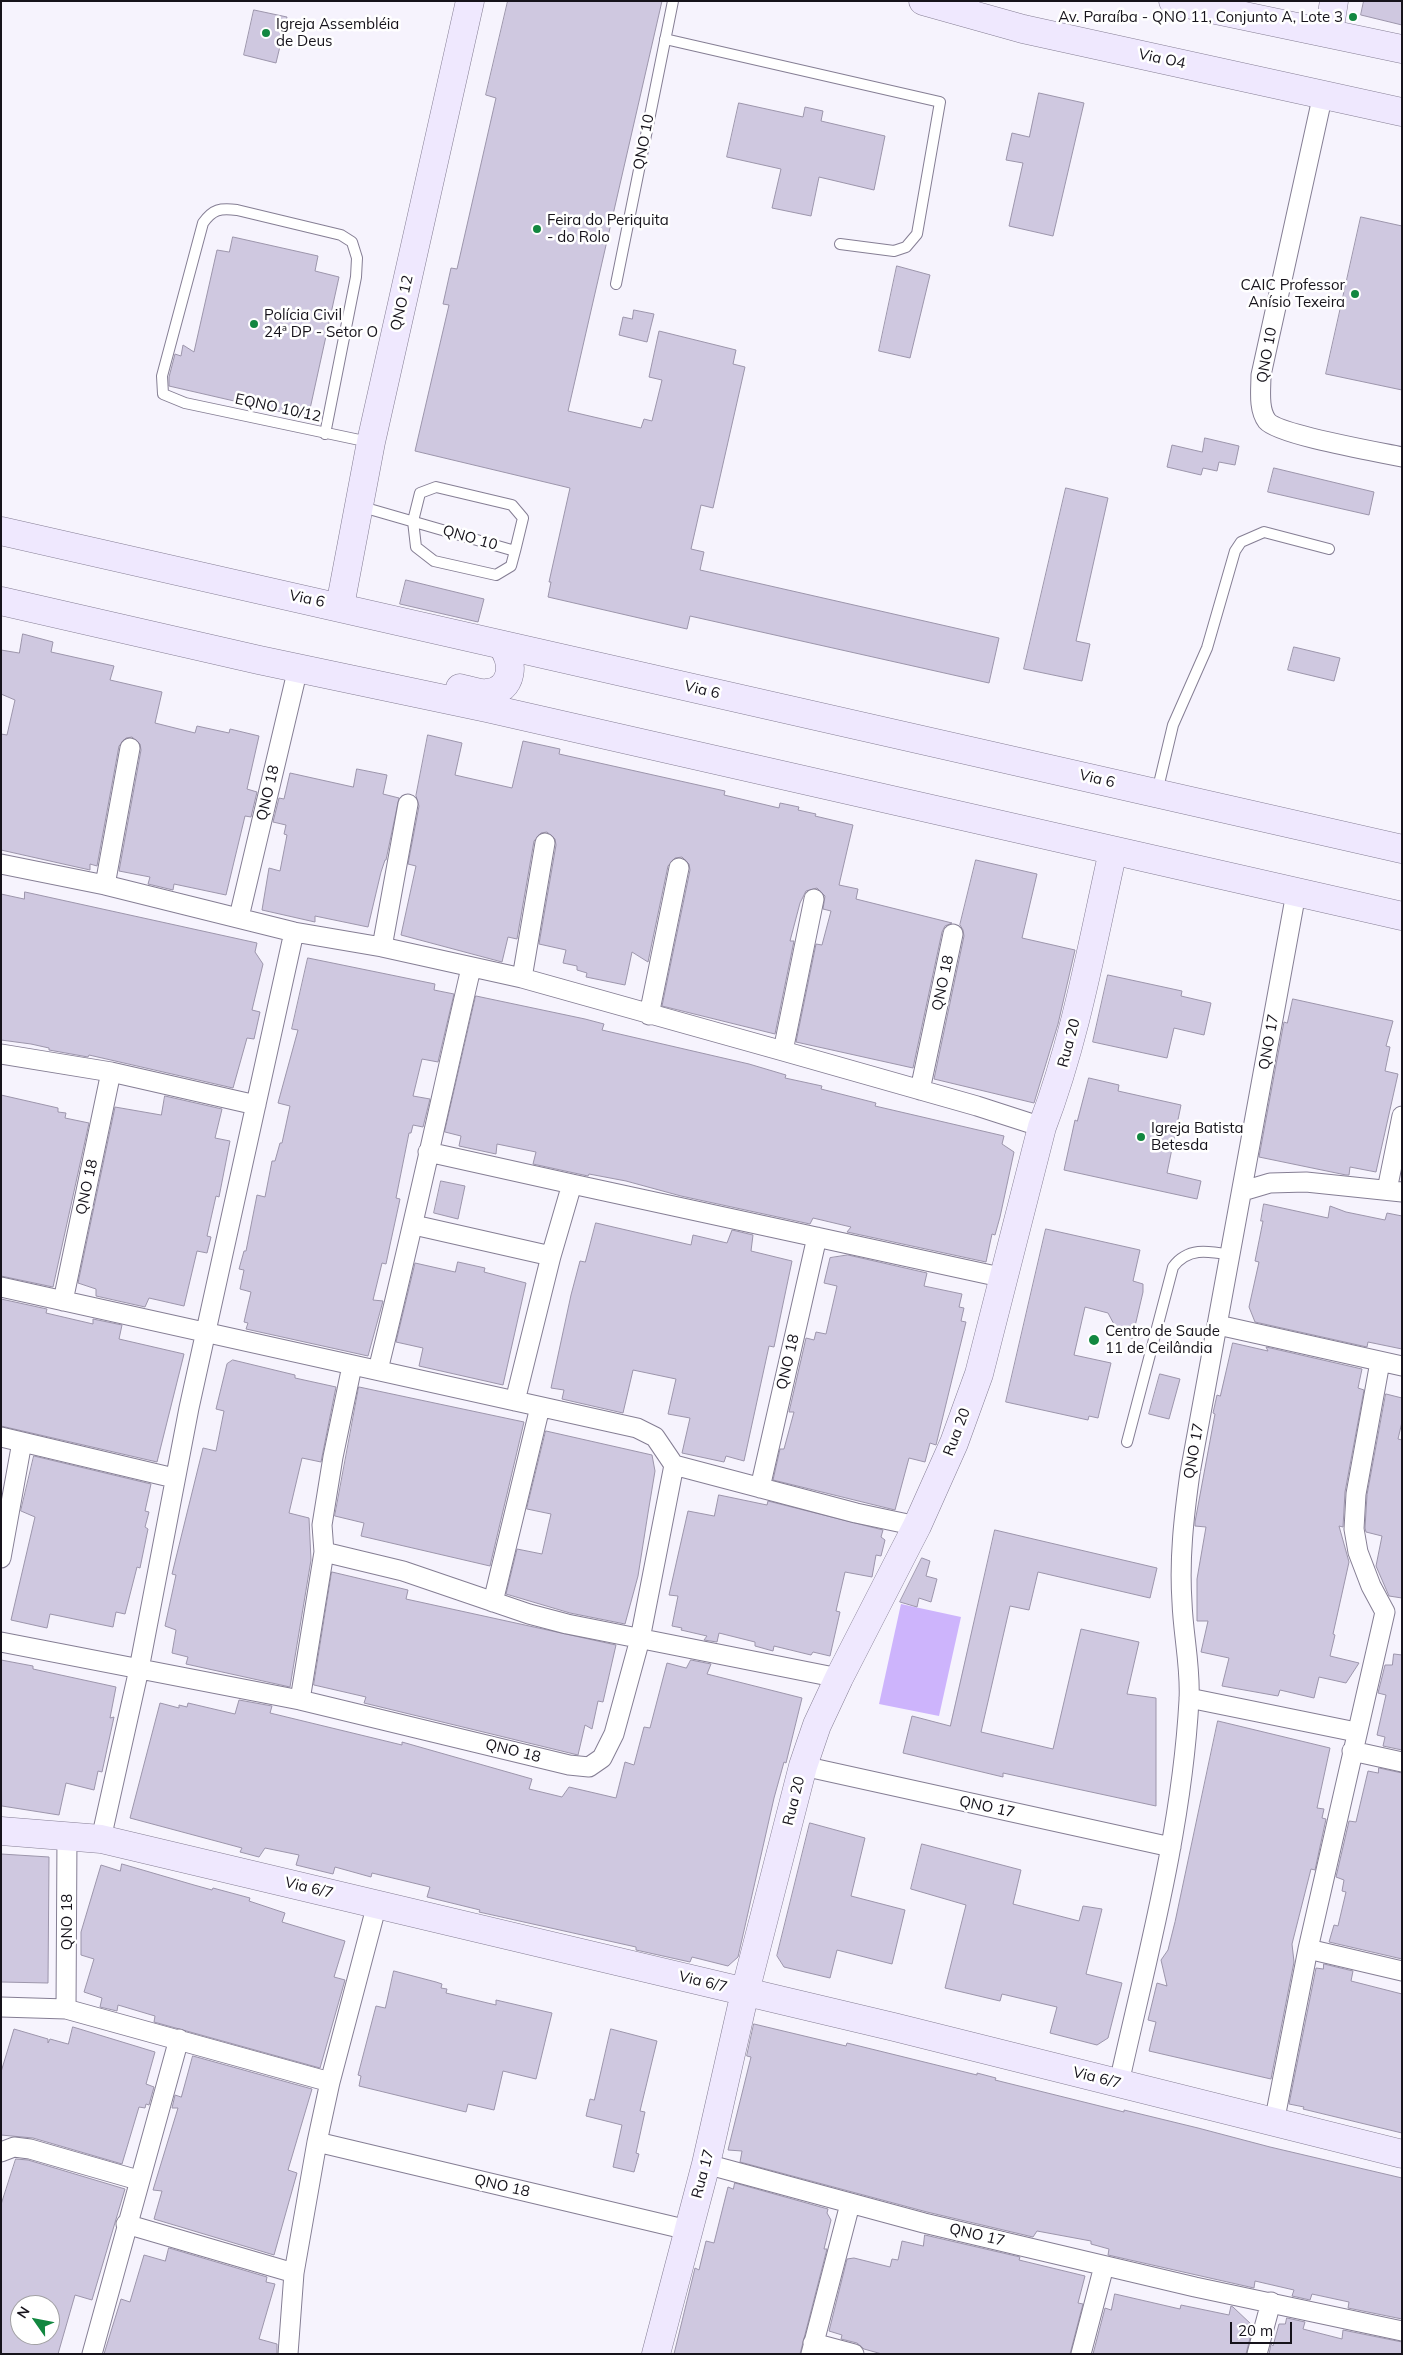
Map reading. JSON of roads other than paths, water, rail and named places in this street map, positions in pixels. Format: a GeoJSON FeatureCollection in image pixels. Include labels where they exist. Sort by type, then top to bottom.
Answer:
{"type":"FeatureCollection","features":[{"type":"Feature","properties":{"kind":"main road","name":"QNO 12"},"geometry":{"type":"LineString","coordinates":[[340,606],[371,442],[470,1]]}},
{"type":"Feature","properties":{"kind":"main road"},"geometry":{"type":"LineString","coordinates":[[1004,1],[1008,17],[1023,29]]}},
{"type":"Feature","properties":{"kind":"main road"},"geometry":{"type":"LineString","coordinates":[[1173,1],[1402,49]]}},
{"type":"Feature","properties":{"kind":"main road"},"geometry":{"type":"LineString","coordinates":[[1329,33],[1334,1]]}},
{"type":"Feature","properties":{"kind":"main road","name":"Via O4"},"geometry":{"type":"LineString","coordinates":[[945,3],[978,18],[1023,29],[1402,112]]}},
{"type":"Feature","properties":{"kind":"main road","name":"Via 6"},"geometry":{"type":"LineString","coordinates":[[1,531],[340,606],[501,645],[1402,849]]}},
{"type":"Feature","properties":{"kind":"main road"},"geometry":{"type":"LineString","coordinates":[[1,601],[259,660],[487,708],[1402,916]]}},
{"type":"Feature","properties":{"kind":"main road"},"geometry":{"type":"LineString","coordinates":[[259,660],[355,664],[485,694],[499,689],[510,677],[510,660],[501,645]]}},
{"type":"Feature","properties":{"kind":"main road","name":"Rua 20"},"geometry":{"type":"LineString","coordinates":[[745,1992],[803,1766],[817,1725],[838,1678],[917,1526],[954,1443],[979,1374],[1042,1127],[1056,1090],[1073,1030],[1113,851]]}},
{"type":"Feature","properties":{"kind":"main road","name":"Via 6/7"},"geometry":{"type":"LineString","coordinates":[[1,1831],[101,1838],[903,2029],[1402,2154]]}},
{"type":"Feature","properties":{"kind":"main road","name":"Rua 17"},"geometry":{"type":"LineString","coordinates":[[656,2354],[706,2164],[745,1992]]}},
{"type":"Feature","properties":{"kind":"street","name":"QNO 10"},"geometry":{"type":"LineString","coordinates":[[1323,94],[1261,375],[1261,406],[1268,421],[1286,432],[1402,457]]}},
{"type":"Feature","properties":{"kind":"street","name":"QNO 18"},"geometry":{"type":"LineString","coordinates":[[239,918],[298,668]]}},
{"type":"Feature","properties":{"kind":"street"},"geometry":{"type":"LineString","coordinates":[[106,885],[130,748]]}},
{"type":"Feature","properties":{"kind":"street"},"geometry":{"type":"LineString","coordinates":[[382,947],[408,804]]}},
{"type":"Feature","properties":{"kind":"street"},"geometry":{"type":"LineString","coordinates":[[522,978],[545,843]]}},
{"type":"Feature","properties":{"kind":"street"},"geometry":{"type":"LineString","coordinates":[[1,864],[106,885],[294,932],[382,947],[522,978],[920,1090],[1042,1127]]}},
{"type":"Feature","properties":{"kind":"street"},"geometry":{"type":"LineString","coordinates":[[649,1015],[679,868]]}},
{"type":"Feature","properties":{"kind":"street","name":"QNO 17"},"geometry":{"type":"LineString","coordinates":[[1119,2083],[1171,1847],[1181,1780],[1189,1698],[1182,1600],[1182,1534],[1190,1473],[1296,893]]}},
{"type":"Feature","properties":{"kind":"street"},"geometry":{"type":"LineString","coordinates":[[783,1051],[814,899]]}},
{"type":"Feature","properties":{"kind":"street"},"geometry":{"type":"LineString","coordinates":[[101,1838],[139,1669],[174,1478],[294,932]]}},
{"type":"Feature","properties":{"kind":"street","name":"QNO 18"},"geometry":{"type":"LineString","coordinates":[[920,1090],[953,934]]}},
{"type":"Feature","properties":{"kind":"street"},"geometry":{"type":"LineString","coordinates":[[378,1370],[414,1225],[428,1152],[471,968]]}},
{"type":"Feature","properties":{"kind":"street"},"geometry":{"type":"LineString","coordinates":[[1,1054],[112,1072],[256,1105]]}},
{"type":"Feature","properties":{"kind":"street","name":"QNO 18"},"geometry":{"type":"LineString","coordinates":[[63,1301],[112,1072]]}},
{"type":"Feature","properties":{"kind":"street"},"geometry":{"type":"LineString","coordinates":[[1243,1190],[1270,1183],[1306,1182],[1394,1191],[1402,1116]]}},
{"type":"Feature","properties":{"kind":"street"},"geometry":{"type":"LineString","coordinates":[[428,1152],[1005,1278]]}},
{"type":"Feature","properties":{"kind":"street"},"geometry":{"type":"LineString","coordinates":[[515,1401],[551,1256],[572,1184]]}},
{"type":"Feature","properties":{"kind":"street"},"geometry":{"type":"LineString","coordinates":[[414,1225],[551,1256]]}},
{"type":"Feature","properties":{"kind":"street","name":"QNO 18"},"geometry":{"type":"LineString","coordinates":[[760,1488],[816,1237]]}},
{"type":"Feature","properties":{"kind":"street"},"geometry":{"type":"LineString","coordinates":[[1,1288],[637,1428],[655,1438],[674,1465],[856,1513],[917,1526]]}},
{"type":"Feature","properties":{"kind":"street"},"geometry":{"type":"LineString","coordinates":[[1218,1325],[1402,1366]]}},
{"type":"Feature","properties":{"kind":"street"},"geometry":{"type":"LineString","coordinates":[[1274,2123],[1308,1949],[1356,1732],[1393,1613],[1371,1586],[1358,1552],[1354,1529],[1356,1494],[1380,1362]]}},
{"type":"Feature","properties":{"kind":"street"},"geometry":{"type":"LineString","coordinates":[[300,1700],[324,1552],[322,1525],[333,1457],[352,1366]]}},
{"type":"Feature","properties":{"kind":"street"},"geometry":{"type":"LineString","coordinates":[[493,1602],[540,1406]]}},
{"type":"Feature","properties":{"kind":"street"},"geometry":{"type":"LineString","coordinates":[[1,1437],[174,1478]]}},
{"type":"Feature","properties":{"kind":"street"},"geometry":{"type":"LineString","coordinates":[[1,1558],[22,1442]]}},
{"type":"Feature","properties":{"kind":"street","name":"QNO 18"},"geometry":{"type":"LineString","coordinates":[[1,1642],[300,1700],[569,1765],[589,1766],[602,1758],[614,1734],[640,1639],[674,1465]]}},
{"type":"Feature","properties":{"kind":"street"},"geometry":{"type":"LineString","coordinates":[[324,1552],[403,1571],[493,1602],[567,1624],[838,1678]]}},
{"type":"Feature","properties":{"kind":"street"},"geometry":{"type":"LineString","coordinates":[[1189,1698],[1356,1732]]}},
{"type":"Feature","properties":{"kind":"street"},"geometry":{"type":"LineString","coordinates":[[1352,1751],[1402,1762]]}},
{"type":"Feature","properties":{"kind":"street","name":"QNO 17"},"geometry":{"type":"LineString","coordinates":[[803,1766],[1171,1847]]}},
{"type":"Feature","properties":{"kind":"street","name":"QNO 18"},"geometry":{"type":"LineString","coordinates":[[66,1835],[66,2009]]}},
{"type":"Feature","properties":{"kind":"street"},"geometry":{"type":"LineString","coordinates":[[288,2354],[294,2273],[317,2142],[330,2082],[377,1904]]}},
{"type":"Feature","properties":{"kind":"street"},"geometry":{"type":"LineString","coordinates":[[1308,1949],[1402,1971]]}},
{"type":"Feature","properties":{"kind":"street"},"geometry":{"type":"LineString","coordinates":[[1,2007],[66,2009],[330,2082]]}},
{"type":"Feature","properties":{"kind":"street"},"geometry":{"type":"LineString","coordinates":[[92,2354],[138,2180],[179,2039]]}},
{"type":"Feature","properties":{"kind":"street","name":"QNO 18"},"geometry":{"type":"LineString","coordinates":[[317,2142],[688,2230]]}},
{"type":"Feature","properties":{"kind":"street"},"geometry":{"type":"LineString","coordinates":[[1,2152],[14,2147],[30,2149],[138,2180]]}},
{"type":"Feature","properties":{"kind":"street","name":"QNO 17"},"geometry":{"type":"LineString","coordinates":[[706,2164],[850,2204],[1104,2266],[1402,2331]]}},
{"type":"Feature","properties":{"kind":"street"},"geometry":{"type":"LineString","coordinates":[[850,2204],[812,2348],[854,2354]]}},
{"type":"Feature","properties":{"kind":"street"},"geometry":{"type":"LineString","coordinates":[[126,2224],[294,2273]]}},
{"type":"Feature","properties":{"kind":"street"},"geometry":{"type":"LineString","coordinates":[[1081,2354],[1104,2266]]}},
{"type":"Feature","properties":{"kind":"street"},"geometry":{"type":"LineString","coordinates":[[1257,2354],[1271,2302]]}},
{"type":"Feature","properties":{"kind":"lane","name":"QNO 10"},"geometry":{"type":"LineString","coordinates":[[616,284],[672,1]]}},
{"type":"Feature","properties":{"kind":"lane"},"geometry":{"type":"LineString","coordinates":[[665,39],[940,102],[917,234],[906,247],[894,251],[840,244]]}},
{"type":"Feature","properties":{"kind":"lane","name":"EQNO 10/12"},"geometry":{"type":"LineString","coordinates":[[221,208],[341,234],[352,242],[357,258],[356,277],[325,434],[185,403],[163,394],[162,376],[203,223],[211,213],[221,208]]}},
{"type":"Feature","properties":{"kind":"lane"},"geometry":{"type":"LineString","coordinates":[[325,434],[371,442]]}},
{"type":"Feature","properties":{"kind":"lane","name":"QNO 10"},"geometry":{"type":"LineString","coordinates":[[358,506],[413,522],[515,551],[523,518],[512,505],[436,487],[420,493],[413,522]]}},
{"type":"Feature","properties":{"kind":"lane"},"geometry":{"type":"LineString","coordinates":[[413,522],[416,547],[434,561],[496,575],[511,566],[515,551]]}},
{"type":"Feature","properties":{"kind":"lane"},"geometry":{"type":"LineString","coordinates":[[1157,794],[1173,725],[1207,648],[1235,551],[1241,542],[1264,532],[1329,549]]}},
{"type":"Feature","properties":{"kind":"lane"},"geometry":{"type":"LineString","coordinates":[[1127,1442],[1172,1267],[1179,1259],[1192,1252],[1204,1250],[1231,1255]]}},
{"type":"Feature","properties":{"kind":"place","name":"Av. Paraíba - QNO 11, Conjunto A, Lote 3"},"geometry":{"type":"Point","coordinates":[1353,17]}},
{"type":"Feature","properties":{"kind":"place","name":"Igreja Assembléia de Deus"},"geometry":{"type":"Point","coordinates":[266,33]}},
{"type":"Feature","properties":{"kind":"place","name":"Feira do Periquita - do Rolo"},"geometry":{"type":"Point","coordinates":[537,229]}},
{"type":"Feature","properties":{"kind":"place","name":"CAIC Professor Anísio Texeira"},"geometry":{"type":"Point","coordinates":[1355,294]}},
{"type":"Feature","properties":{"kind":"place","name":"Polícia Civil 24ª DP - Setor O"},"geometry":{"type":"Point","coordinates":[254,324]}},
{"type":"Feature","properties":{"kind":"place","name":"Igreja Batista Betesda"},"geometry":{"type":"Point","coordinates":[1141,1137]}},
{"type":"Feature","properties":{"kind":"place","name":"Centro de Saude 11 de Ceilândia"},"geometry":{"type":"Point","coordinates":[1094,1340]}}]}
